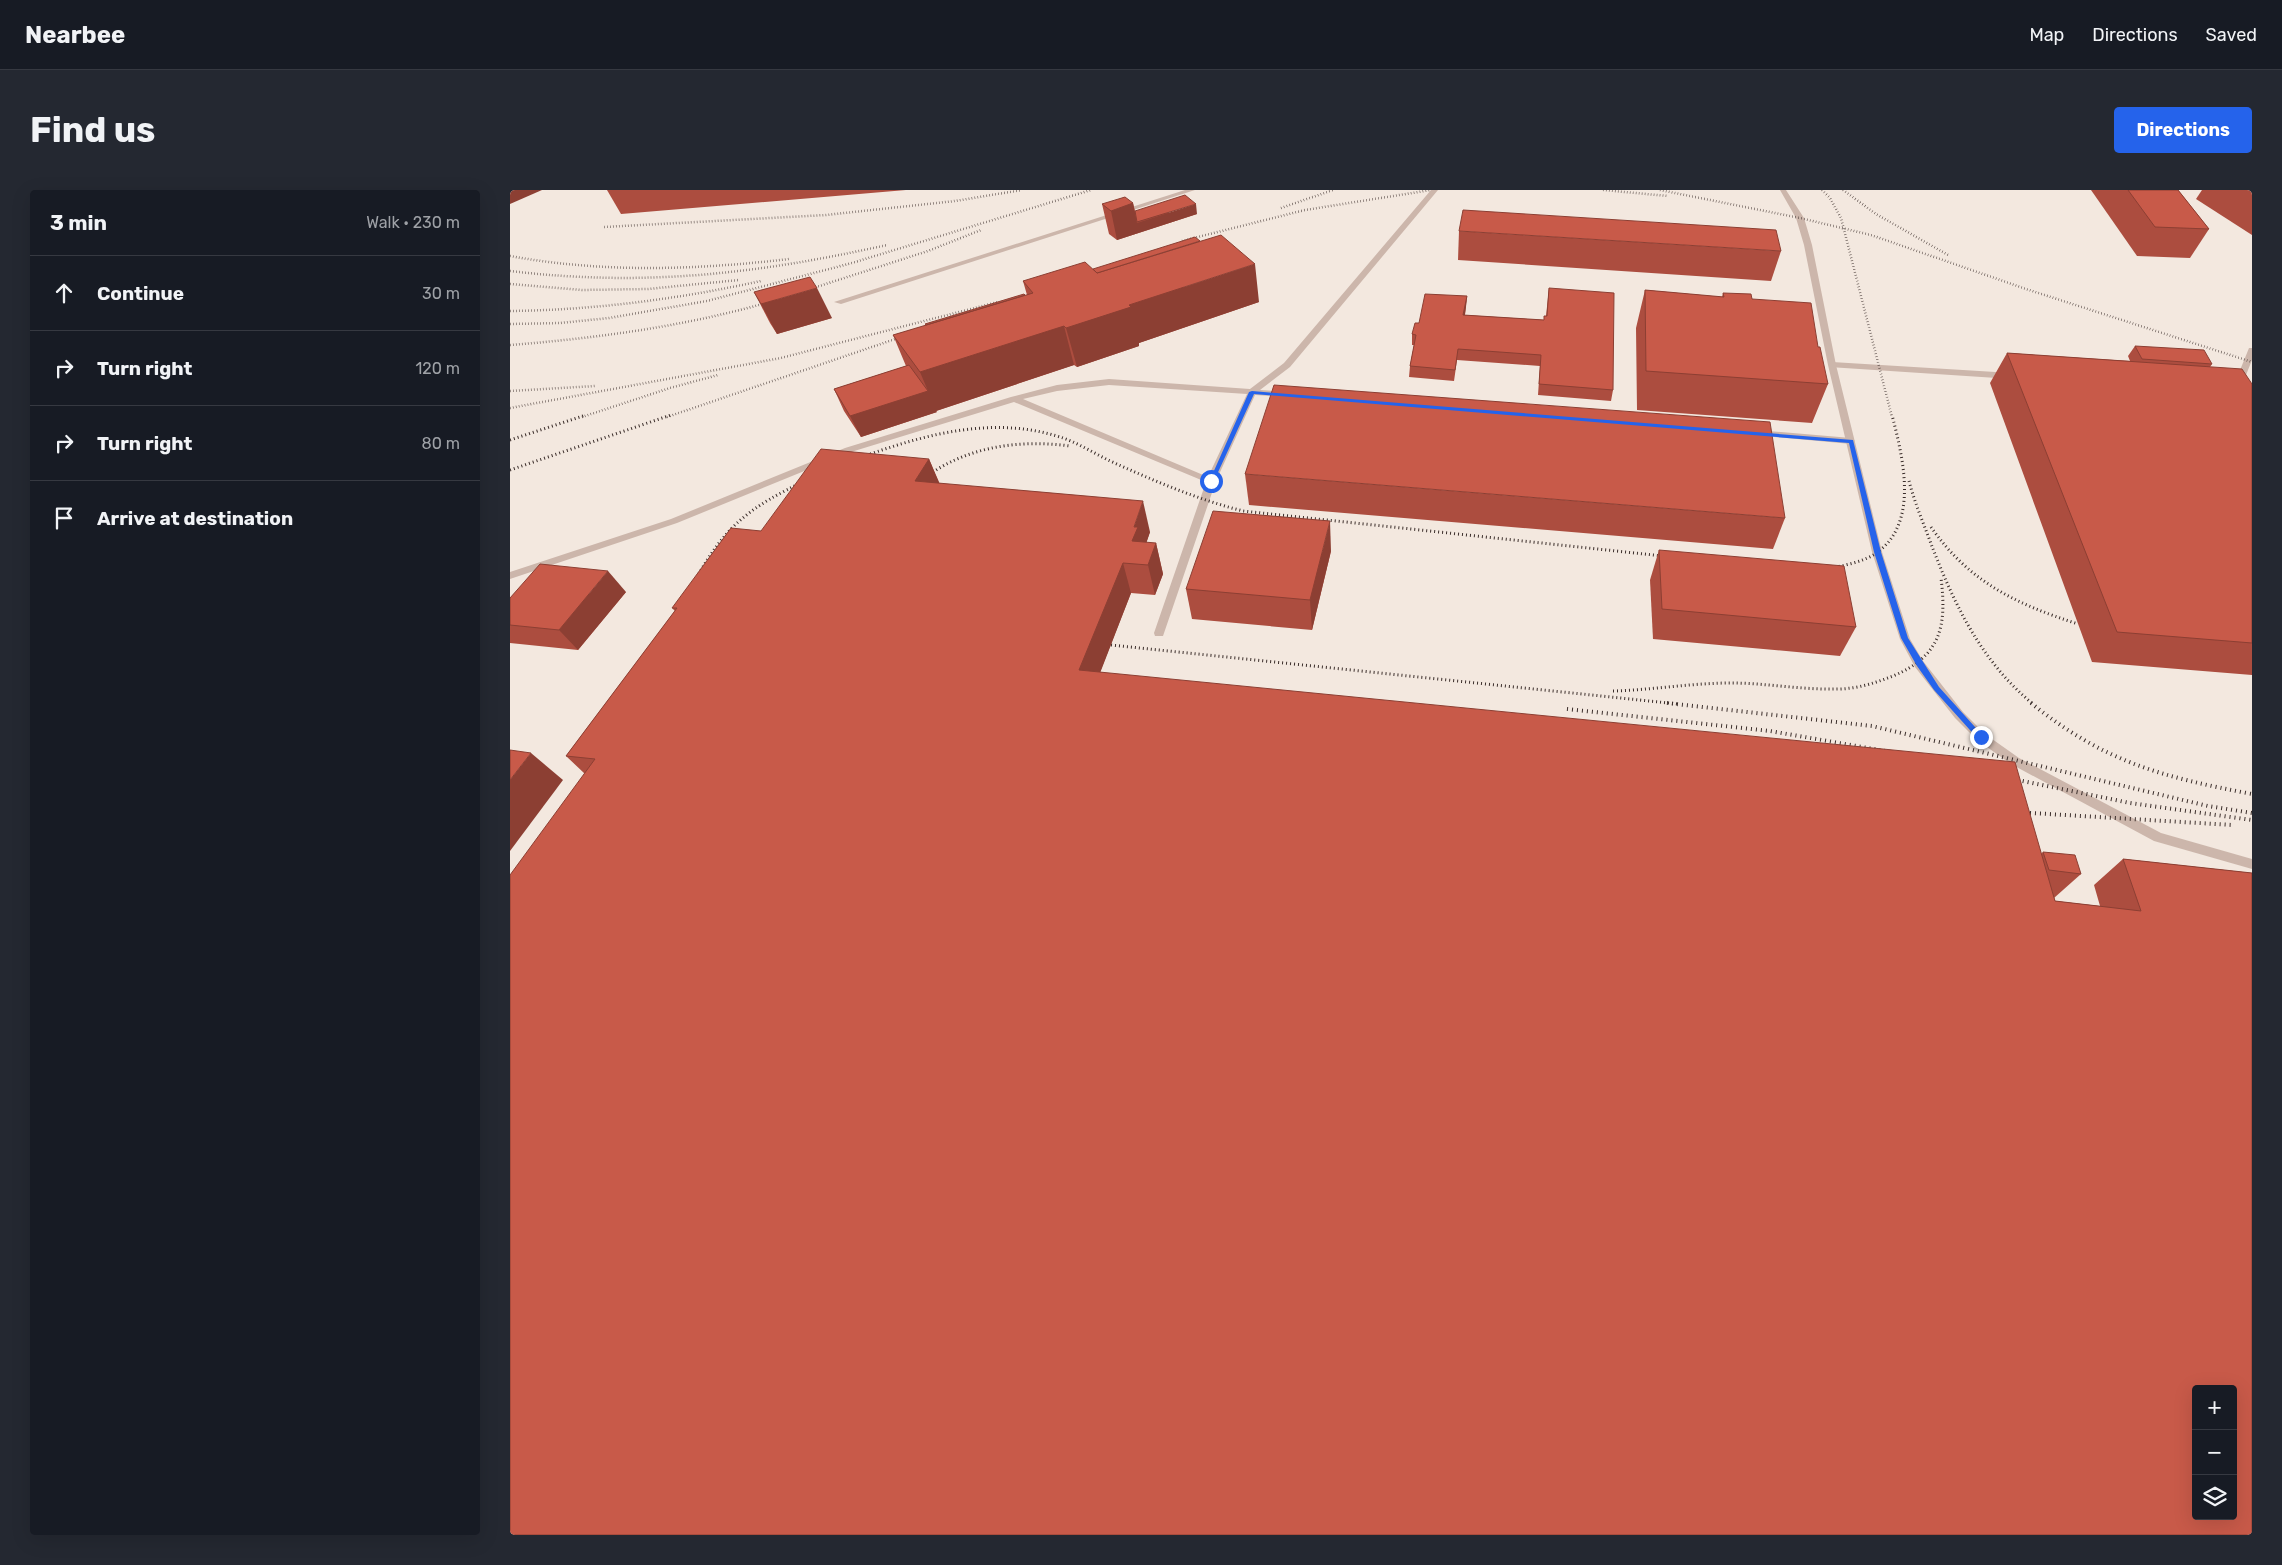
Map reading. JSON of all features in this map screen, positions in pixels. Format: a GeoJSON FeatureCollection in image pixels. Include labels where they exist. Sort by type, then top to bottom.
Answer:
{"type":"FeatureCollection","features":[{"type":"Feature","properties":{"kind":"street"},"geometry":{"type":"LineString","coordinates":[[838,302],[1192,190]]}},
{"type":"Feature","properties":{"kind":"street"},"geometry":{"type":"LineString","coordinates":[[1159,633],[1211,481],[1252,392],[1287,365],[1435,190]]}},
{"type":"Feature","properties":{"kind":"street"},"geometry":{"type":"LineString","coordinates":[[1782,190],[1800,218],[1808,245],[1832,365],[1878,552],[1905,638],[1919,664],[1959,715],[1981,737],[2015,760],[2158,837],[2252,864]]}},
{"type":"Feature","properties":{"kind":"street"},"geometry":{"type":"LineString","coordinates":[[2226,390],[2236,390],[2252,350]]}},
{"type":"Feature","properties":{"kind":"street"},"geometry":{"type":"LineString","coordinates":[[1832,365],[2018,376]]}},
{"type":"Feature","properties":{"kind":"street"},"geometry":{"type":"LineString","coordinates":[[510,576],[674,521],[848,450],[1056,388],[1109,382],[1301,396]]}},
{"type":"Feature","properties":{"kind":"street"},"geometry":{"type":"LineString","coordinates":[[1014,399],[1211,481]]}},
{"type":"Feature","properties":{"kind":"street"},"geometry":{"type":"LineString","coordinates":[[1743,432],[1851,441]]}},
{"type":"Feature","properties":{"kind":"building"},"geometry":{"type":"Polygon","coordinates":[[[2128,190],[2178,190],[2209,229],[2155,227],[2128,190]]]}},
{"type":"Feature","properties":{"kind":"building"},"geometry":{"type":"Polygon","coordinates":[[[1185,195],[1196,204],[1137,222],[1135,211],[1185,195]]]}},
{"type":"Feature","properties":{"kind":"building"},"geometry":{"type":"Polygon","coordinates":[[[1125,197],[1133,203],[1111,211],[1102,204],[1125,197]]]}},
{"type":"Feature","properties":{"kind":"building"},"geometry":{"type":"Polygon","coordinates":[[[1463,210],[1776,230],[1781,251],[1459,231],[1463,210]]]}},
{"type":"Feature","properties":{"kind":"building"},"geometry":{"type":"Polygon","coordinates":[[[1221,235],[1255,264],[1129,305],[1131,307],[1066,328],[1064,326],[920,372],[893,335],[1033,293],[1023,281],[1085,262],[1097,273],[1221,235]]]}},
{"type":"Feature","properties":{"kind":"building"},"geometry":{"type":"Polygon","coordinates":[[[1195,237],[1200,241],[1097,273],[1093,269],[1195,237]]]}},
{"type":"Feature","properties":{"kind":"building"},"geometry":{"type":"Polygon","coordinates":[[[810,277],[817,288],[761,304],[754,292],[810,277]]]}},
{"type":"Feature","properties":{"kind":"building"},"geometry":{"type":"Polygon","coordinates":[[[1549,288],[1614,293],[1613,390],[1539,384],[1541,355],[1458,349],[1455,370],[1410,366],[1416,335],[1412,334],[1415,323],[1419,323],[1425,294],[1467,296],[1463,315],[1544,320],[1544,316],[1547,316],[1549,288]]]}},
{"type":"Feature","properties":{"kind":"building"},"geometry":{"type":"Polygon","coordinates":[[[1645,290],[1724,297],[1723,293],[1751,294],[1752,299],[1811,303],[1818,347],[1820,347],[1828,384],[1646,371],[1645,290]]]}},
{"type":"Feature","properties":{"kind":"building"},"geometry":{"type":"Polygon","coordinates":[[[1024,294],[1025,295],[925,324],[1024,294]]]}},
{"type":"Feature","properties":{"kind":"building"},"geometry":{"type":"Polygon","coordinates":[[[2135,346],[2204,350],[2212,364],[2142,359],[2135,346]]]}},
{"type":"Feature","properties":{"kind":"building"},"geometry":{"type":"Polygon","coordinates":[[[2007,353],[2242,369],[2252,384],[2252,643],[2117,632],[2007,353]]]}},
{"type":"Feature","properties":{"kind":"building"},"geometry":{"type":"Polygon","coordinates":[[[909,365],[928,391],[850,416],[834,389],[909,365]]]}},
{"type":"Feature","properties":{"kind":"building"},"geometry":{"type":"Polygon","coordinates":[[[1274,385],[1770,422],[1785,518],[1245,474],[1274,385]]]}},
{"type":"Feature","properties":{"kind":"building"},"geometry":{"type":"Polygon","coordinates":[[[821,449],[929,459],[915,481],[1143,501],[1134,527],[1138,527],[1132,541],[1156,543],[1148,565],[1123,563],[1079,670],[2015,762],[2055,901],[2141,911],[2123,859],[2252,873],[2252,1535],[510,1535],[510,875],[595,759],[566,756],[677,608],[672,608],[731,528],[761,531],[821,449]]]}},
{"type":"Feature","properties":{"kind":"building"},"geometry":{"type":"Polygon","coordinates":[[[1213,511],[1330,521],[1310,600],[1186,589],[1213,511]]]}},
{"type":"Feature","properties":{"kind":"building"},"geometry":{"type":"Polygon","coordinates":[[[1659,550],[1844,566],[1856,627],[1662,609],[1659,550]]]}},
{"type":"Feature","properties":{"kind":"building"},"geometry":{"type":"Polygon","coordinates":[[[540,564],[608,571],[559,630],[510,625],[510,598],[540,564]]]}},
{"type":"Feature","properties":{"kind":"building"},"geometry":{"type":"Polygon","coordinates":[[[510,750],[531,753],[510,780],[510,750]]]}},
{"type":"Feature","properties":{"kind":"building"},"geometry":{"type":"Polygon","coordinates":[[[2043,852],[2075,855],[2081,874],[2049,870],[2043,852]]]}},
{"type":"Feature","properties":{"kind":"railway"},"geometry":{"type":"LineString","coordinates":[[604,227],[826,215],[955,201],[1022,190]]}},
{"type":"Feature","properties":{"kind":"railway"},"geometry":{"type":"LineString","coordinates":[[510,324],[560,323],[609,318],[707,301],[852,263],[1091,190]]}},
{"type":"Feature","properties":{"kind":"railway"},"geometry":{"type":"LineString","coordinates":[[1281,208],[1333,190]]}},
{"type":"Feature","properties":{"kind":"railway"},"geometry":{"type":"LineString","coordinates":[[1182,241],[1305,210],[1431,190]]}},
{"type":"Feature","properties":{"kind":"railway"},"geometry":{"type":"LineString","coordinates":[[1603,190],[1668,196]]}},
{"type":"Feature","properties":{"kind":"railway"},"geometry":{"type":"LineString","coordinates":[[1660,190],[1844,228]]}},
{"type":"Feature","properties":{"kind":"railway"},"geometry":{"type":"LineString","coordinates":[[1822,190],[1830,198],[1841,218],[1844,228]]}},
{"type":"Feature","properties":{"kind":"railway"},"geometry":{"type":"LineString","coordinates":[[1843,190],[1876,214],[1948,255]]}},
{"type":"Feature","properties":{"kind":"railway"},"geometry":{"type":"LineString","coordinates":[[1844,228],[1871,235],[2026,289],[2252,362]]}},
{"type":"Feature","properties":{"kind":"railway"},"geometry":{"type":"LineString","coordinates":[[1844,228],[1892,417]]}},
{"type":"Feature","properties":{"kind":"railway"},"geometry":{"type":"LineString","coordinates":[[804,291],[928,251],[981,230]]}},
{"type":"Feature","properties":{"kind":"railway"},"geometry":{"type":"LineString","coordinates":[[510,271],[607,278],[700,275],[792,264],[887,245]]}},
{"type":"Feature","properties":{"kind":"railway"},"geometry":{"type":"LineString","coordinates":[[510,256],[580,265],[649,268],[719,266],[789,259]]}},
{"type":"Feature","properties":{"kind":"railway"},"geometry":{"type":"LineString","coordinates":[[510,284],[582,290],[648,289],[739,280]]}},
{"type":"Feature","properties":{"kind":"railway"},"geometry":{"type":"LineString","coordinates":[[510,311],[605,306],[668,298],[761,281]]}},
{"type":"Feature","properties":{"kind":"railway"},"geometry":{"type":"LineString","coordinates":[[510,345],[577,339],[643,330],[741,310],[773,301]]}},
{"type":"Feature","properties":{"kind":"railway"},"geometry":{"type":"LineString","coordinates":[[510,408],[781,358],[998,302]]}},
{"type":"Feature","properties":{"kind":"railway"},"geometry":{"type":"LineString","coordinates":[[667,417],[907,335]]}},
{"type":"Feature","properties":{"kind":"railway"},"geometry":{"type":"LineString","coordinates":[[582,417],[670,388],[718,375]]}},
{"type":"Feature","properties":{"kind":"railway"},"geometry":{"type":"LineString","coordinates":[[510,391],[595,386]]}},
{"type":"Feature","properties":{"kind":"railway"},"geometry":{"type":"LineString","coordinates":[[510,440],[586,415]]}},
{"type":"Feature","properties":{"kind":"railway"},"geometry":{"type":"LineString","coordinates":[[510,470],[671,415]]}},
{"type":"Feature","properties":{"kind":"railway"},"geometry":{"type":"LineString","coordinates":[[1831,568],[1859,561],[1875,554],[1889,541],[1898,526],[1903,508],[1905,489],[1900,451],[1892,415]]}},
{"type":"Feature","properties":{"kind":"railway"},"geometry":{"type":"LineString","coordinates":[[859,458],[933,435],[958,431],[983,428],[1009,428],[1034,431],[1066,439],[1141,475],[1208,501],[1243,511],[1672,557]]}},
{"type":"Feature","properties":{"kind":"railway"},"geometry":{"type":"LineString","coordinates":[[923,479],[956,459],[993,448],[1031,444],[1070,446]]}},
{"type":"Feature","properties":{"kind":"railway"},"geometry":{"type":"LineString","coordinates":[[695,581],[717,545],[741,520],[770,499],[807,480]]}},
{"type":"Feature","properties":{"kind":"railway"},"geometry":{"type":"LineString","coordinates":[[1909,481],[1917,507],[1951,592],[1973,633],[2000,671],[2033,704]]}},
{"type":"Feature","properties":{"kind":"railway"},"geometry":{"type":"LineString","coordinates":[[1931,527],[1961,563],[1995,589],[2034,608],[2078,624]]}},
{"type":"Feature","properties":{"kind":"railway"},"geometry":{"type":"LineString","coordinates":[[1613,691],[1731,683],[1844,689],[1879,681],[1909,668],[1922,659],[1931,649],[1937,638],[1943,611],[1941,578]]}},
{"type":"Feature","properties":{"kind":"railway"},"geometry":{"type":"LineString","coordinates":[[1111,645],[1678,704]]}},
{"type":"Feature","properties":{"kind":"railway"},"geometry":{"type":"LineString","coordinates":[[1667,703],[1872,726],[2208,806],[2252,813]]}},
{"type":"Feature","properties":{"kind":"railway"},"geometry":{"type":"LineString","coordinates":[[2031,703],[2084,740],[2135,764],[2190,781],[2252,794]]}},
{"type":"Feature","properties":{"kind":"railway"},"geometry":{"type":"LineString","coordinates":[[1567,709],[1770,731],[1891,752]]}},
{"type":"Feature","properties":{"kind":"railway"},"geometry":{"type":"LineString","coordinates":[[2008,778],[2130,803],[2252,820]]}},
{"type":"Feature","properties":{"kind":"railway"},"geometry":{"type":"LineString","coordinates":[[2015,812],[2232,825]]}},
{"type":"Feature","properties":{"kind":"route"},"geometry":{"type":"LineString","coordinates":[[1211,481],[1252,392],[1851,441],[1878,552],[1905,638],[1919,664],[1937,688],[1959,715],[1981,737]]}}]}
